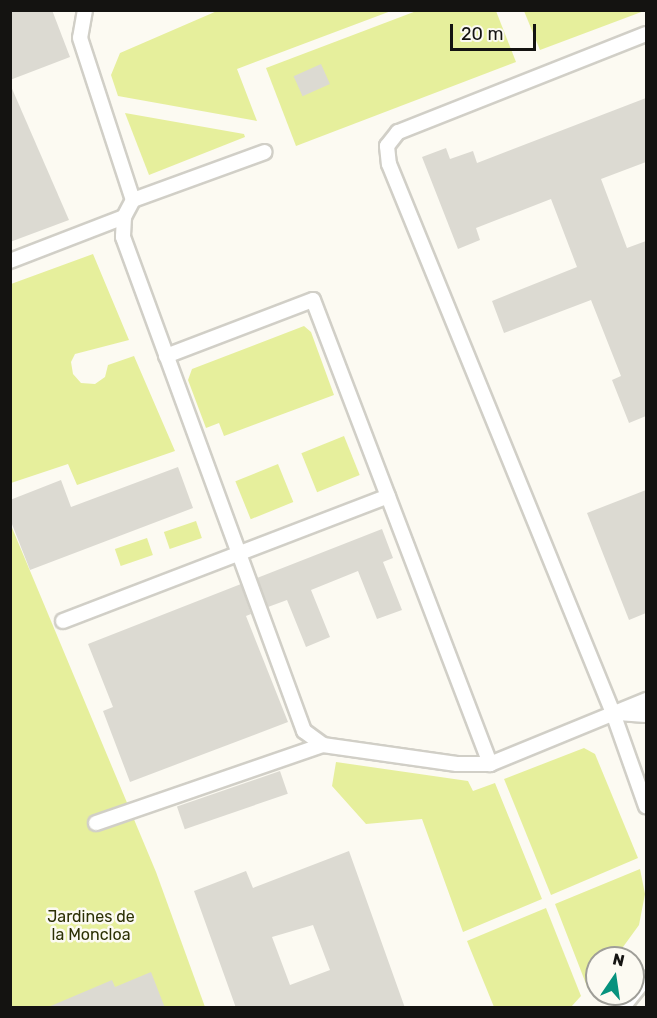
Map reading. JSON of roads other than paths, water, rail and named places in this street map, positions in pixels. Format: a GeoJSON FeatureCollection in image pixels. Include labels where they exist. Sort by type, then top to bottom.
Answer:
{"type":"FeatureCollection","features":[{"type":"Feature","properties":{"kind":"lane"},"geometry":{"type":"LineString","coordinates":[[85,10],[80,38],[134,200]]}},
{"type":"Feature","properties":{"kind":"lane"},"geometry":{"type":"LineString","coordinates":[[646,34],[398,132],[387,146],[388,164],[613,713],[646,806]]}},
{"type":"Feature","properties":{"kind":"lane"},"geometry":{"type":"LineString","coordinates":[[265,152],[134,200],[124,217],[123,237],[304,731],[323,745]]}},
{"type":"Feature","properties":{"kind":"lane"},"geometry":{"type":"LineString","coordinates":[[10,261],[124,217]]}},
{"type":"Feature","properties":{"kind":"lane"},"geometry":{"type":"LineString","coordinates":[[166,356],[313,300],[490,764]]}},
{"type":"Feature","properties":{"kind":"lane"},"geometry":{"type":"LineString","coordinates":[[63,621],[388,496]]}},
{"type":"Feature","properties":{"kind":"lane"},"geometry":{"type":"LineString","coordinates":[[96,823],[323,745],[457,764],[490,764],[646,700]]}},
{"type":"Feature","properties":{"kind":"lane"},"geometry":{"type":"LineString","coordinates":[[613,713],[646,715]]}},
{"type":"Feature","properties":{"kind":"lane"},"geometry":{"type":"LineString","coordinates":[[622,1008],[646,978]]}},
{"type":"Feature","properties":{"kind":"park label","name":"Jardines de la Moncloa"},"geometry":{"type":"Point","coordinates":[91,926]}}]}
